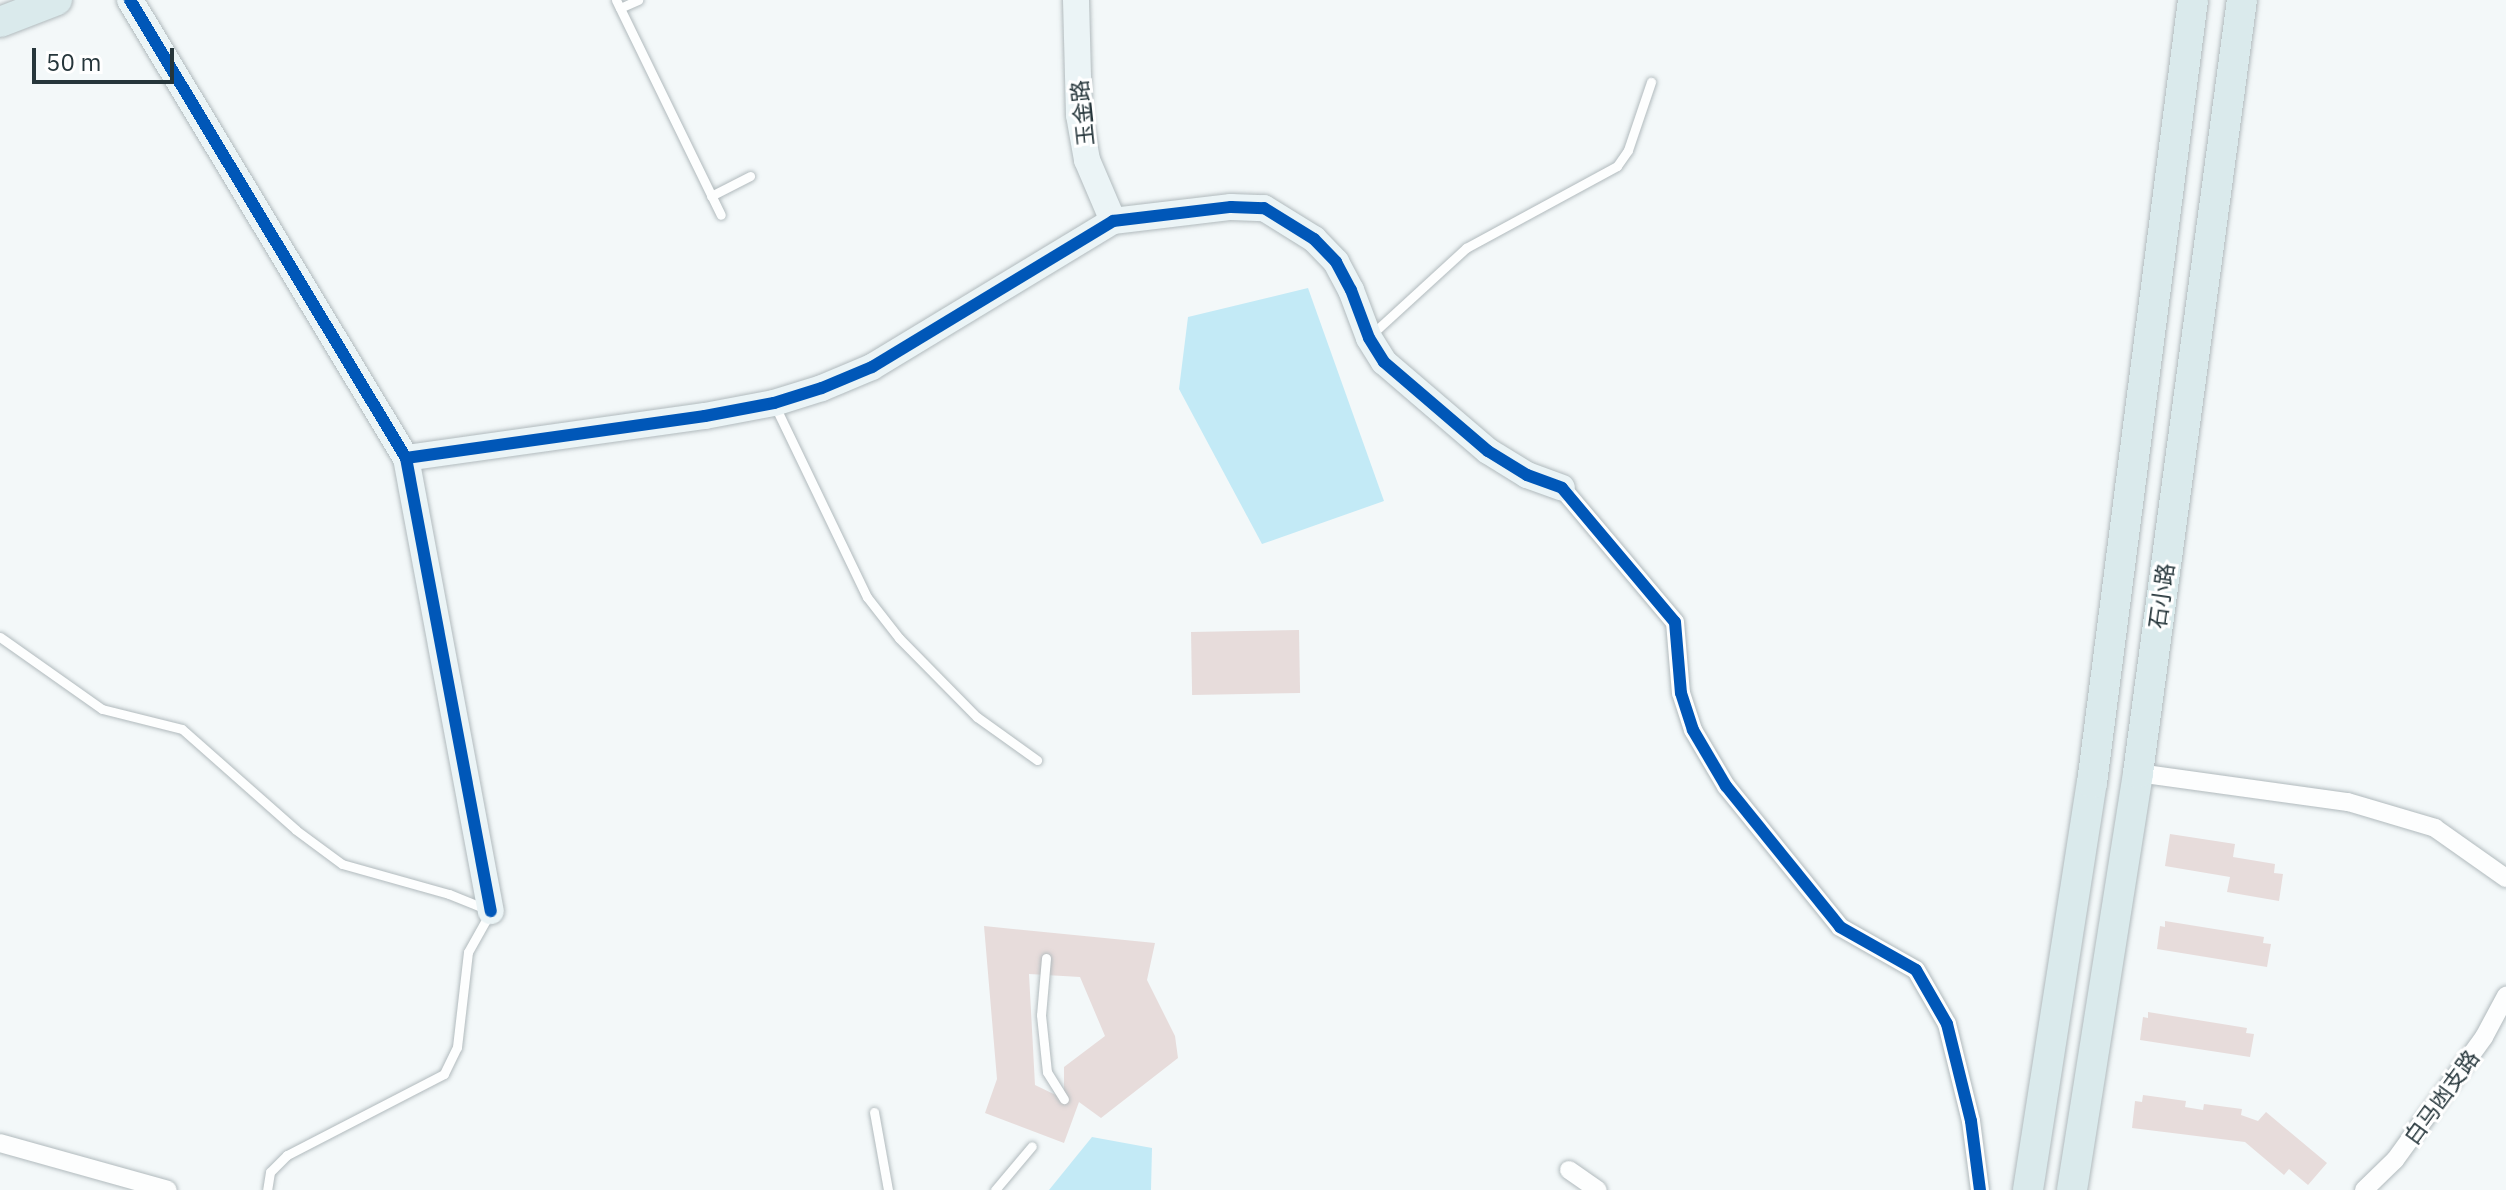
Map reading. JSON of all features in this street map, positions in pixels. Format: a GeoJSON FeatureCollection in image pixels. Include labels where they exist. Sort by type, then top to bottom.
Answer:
{"type":"FeatureCollection","features":[{"type":"Feature","properties":{"kind":"main road"},"geometry":{"type":"LineString","coordinates":[[0,22],[57,0]]}},
{"type":"Feature","properties":{"kind":"main road","name":"石小路"},"geometry":{"type":"LineString","coordinates":[[2028,1190],[2092,783],[2193,0]]}},
{"type":"Feature","properties":{"kind":"main road","name":"石小路"},"geometry":{"type":"LineString","coordinates":[[2072,1190],[2138,773],[2242,0]]}},
{"type":"Feature","properties":{"kind":"street"},"geometry":{"type":"LineString","coordinates":[[130,0],[406,458],[491,911]]}},
{"type":"Feature","properties":{"kind":"street","name":"玉金路"},"geometry":{"type":"LineString","coordinates":[[1076,0],[1079,115],[1087,160],[1113,221]]}},
{"type":"Feature","properties":{"kind":"street"},"geometry":{"type":"LineString","coordinates":[[406,458],[705,416],[774,403],[822,388],[872,367],[1113,221],[1231,207],[1264,208],[1314,239],[1336,262],[1351,290],[1369,338],[1384,362],[1488,451],[1527,475],[1562,488],[1675,622],[1681,693],[1693,730],[1726,786],[1840,927],[1916,970],[1947,1024],[1971,1121],[1980,1190]]}},
{"type":"Feature","properties":{"kind":"street"},"geometry":{"type":"LineString","coordinates":[[2138,773],[2348,802],[2435,828],[2506,878]]}},
{"type":"Feature","properties":{"kind":"street","name":"白马凼支路"},"geometry":{"type":"LineString","coordinates":[[2364,1190],[2404,1148],[2484,1037],[2506,996]]}},
{"type":"Feature","properties":{"kind":"street"},"geometry":{"type":"LineString","coordinates":[[0,1143],[168,1190]]}},
{"type":"Feature","properties":{"kind":"street"},"geometry":{"type":"LineString","coordinates":[[1569,1170],[1598,1190]]}},
{"type":"Feature","properties":{"kind":"lane"},"geometry":{"type":"LineString","coordinates":[[638,0],[618,4],[721,215]]}},
{"type":"Feature","properties":{"kind":"lane"},"geometry":{"type":"LineString","coordinates":[[1369,338],[1466,248],[1617,166],[1628,150],[1651,82]]}},
{"type":"Feature","properties":{"kind":"lane"},"geometry":{"type":"LineString","coordinates":[[711,196],[750,176]]}},
{"type":"Feature","properties":{"kind":"lane"},"geometry":{"type":"LineString","coordinates":[[774,403],[867,597],[899,638],[977,717],[1037,760]]}},
{"type":"Feature","properties":{"kind":"lane"},"geometry":{"type":"LineString","coordinates":[[0,637],[102,709],[182,729],[296,830],[342,864],[449,894],[491,911],[468,952],[457,1047],[444,1074],[287,1155],[270,1172],[267,1190]]}},
{"type":"Feature","properties":{"kind":"lane"},"geometry":{"type":"LineString","coordinates":[[1046,958],[1041,1015],[1047,1072],[1064,1099]]}},
{"type":"Feature","properties":{"kind":"lane"},"geometry":{"type":"LineString","coordinates":[[874,1112],[888,1190]]}},
{"type":"Feature","properties":{"kind":"lane"},"geometry":{"type":"LineString","coordinates":[[995,1190],[1032,1146]]}},
{"type":"Feature","properties":{"kind":"shaded area"},"geometry":{"type":"Polygon","coordinates":[[[1308,288],[1384,501],[1262,544],[1179,389],[1188,317],[1308,288]]]}},
{"type":"Feature","properties":{"kind":"shaded area"},"geometry":{"type":"Polygon","coordinates":[[[1092,1137],[1152,1148],[1151,1190],[1049,1190],[1092,1137]]]}},
{"type":"Feature","properties":{"kind":"building"},"geometry":{"type":"Polygon","coordinates":[[[1299,630],[1300,693],[1192,695],[1191,632],[1299,630]]]}},
{"type":"Feature","properties":{"kind":"building"},"geometry":{"type":"Polygon","coordinates":[[[2170,834],[2235,844],[2233,857],[2275,864],[2274,873],[2283,874],[2279,901],[2227,892],[2230,877],[2165,866],[2170,834]]]}},
{"type":"Feature","properties":{"kind":"building"},"geometry":{"type":"Polygon","coordinates":[[[2165,921],[2264,937],[2263,943],[2271,944],[2267,967],[2157,949],[2160,926],[2165,927],[2165,921]]]}},
{"type":"Feature","properties":{"kind":"building"},"geometry":{"type":"Polygon","coordinates":[[[984,926],[1155,943],[1147,980],[1175,1036],[1178,1058],[1101,1118],[1079,1102],[1064,1143],[985,1113],[997,1079],[984,926]],[[1029,974],[1035,1085],[1064,1099],[1064,1067],[1105,1036],[1080,977],[1029,974]]]}},
{"type":"Feature","properties":{"kind":"building"},"geometry":{"type":"Polygon","coordinates":[[[2148,1012],[2247,1028],[2246,1033],[2254,1034],[2250,1057],[2140,1040],[2143,1017],[2148,1018],[2148,1012]]]}},
{"type":"Feature","properties":{"kind":"building"},"geometry":{"type":"Polygon","coordinates":[[[2143,1095],[2186,1101],[2185,1107],[2203,1110],[2204,1104],[2242,1109],[2241,1115],[2258,1121],[2266,1112],[2327,1163],[2308,1185],[2289,1169],[2284,1175],[2245,1142],[2132,1128],[2135,1101],[2142,1102],[2143,1095]]]}},
{"type":"Feature","properties":{"kind":"cycle path"},"geometry":{"type":"LineString","coordinates":[[130,0],[406,458],[491,911]]}},
{"type":"Feature","properties":{"kind":"cycle path"},"geometry":{"type":"LineString","coordinates":[[406,458],[705,416],[774,403],[822,388],[872,367],[1113,221],[1231,207],[1264,208],[1314,239],[1336,262],[1351,290],[1369,338],[1384,362],[1488,451],[1527,475],[1562,488],[1675,622],[1681,693],[1693,730],[1726,786],[1840,927],[1916,970],[1947,1024],[1971,1121],[1980,1190]]}}]}
